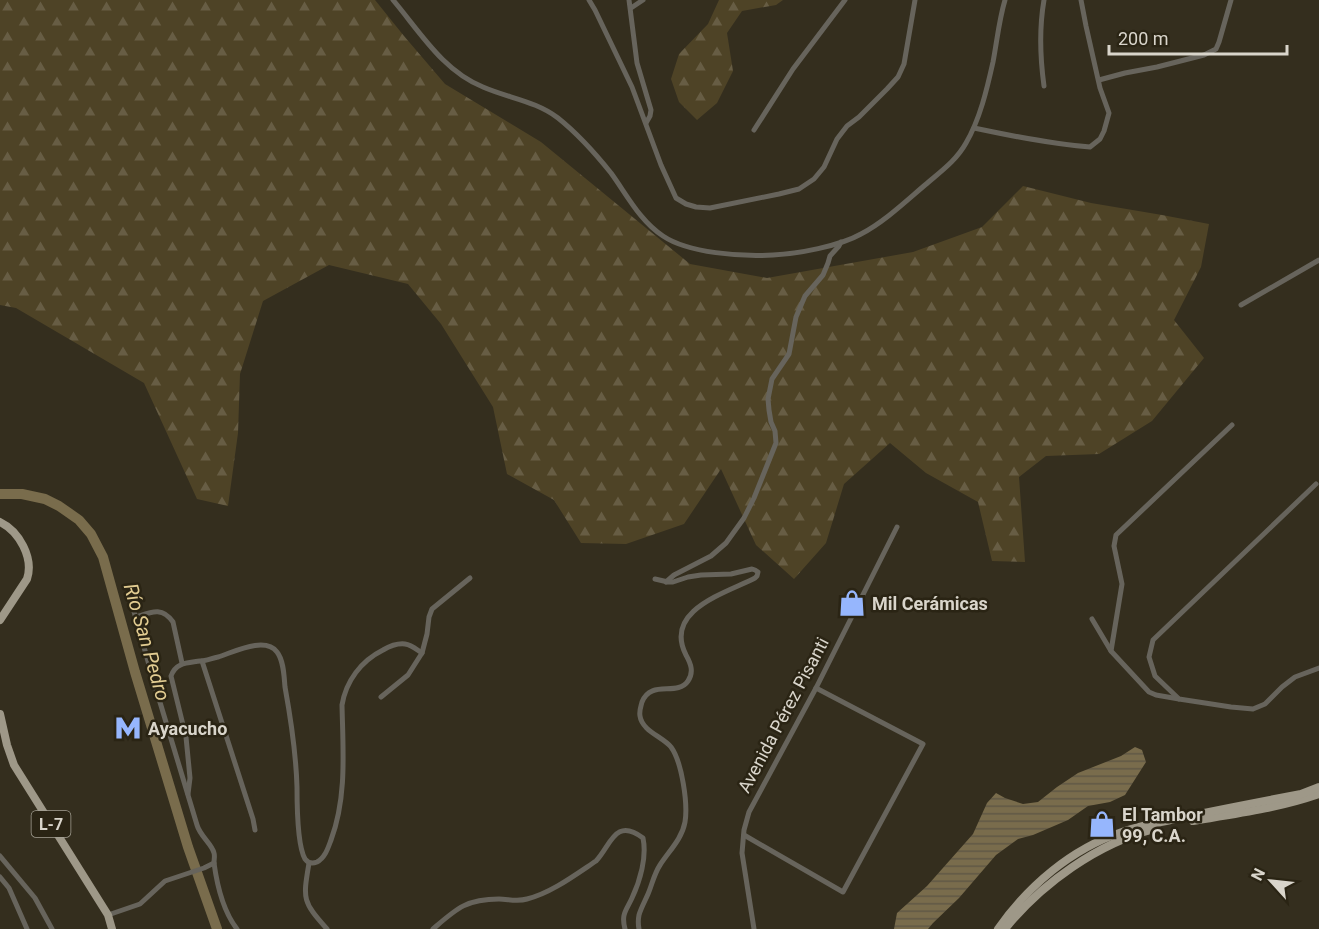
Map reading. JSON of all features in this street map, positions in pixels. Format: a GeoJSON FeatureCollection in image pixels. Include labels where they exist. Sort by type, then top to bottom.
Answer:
{"type":"FeatureCollection","features":[{"type":"Feature","properties":{"kind":"main road"},"geometry":{"type":"LineString","coordinates":[[0,522],[18,536],[26,553],[28,564],[27,579],[0,620]]}},
{"type":"Feature","properties":{"kind":"main road","name":"L-7"},"geometry":{"type":"LineString","coordinates":[[0,714],[7,745],[15,765],[108,915],[112,929]]}},
{"type":"Feature","properties":{"kind":"main road"},"geometry":{"type":"LineString","coordinates":[[1005,929],[1059,876],[1120,840],[1151,830],[1262,809],[1301,797],[1319,787]]}},
{"type":"Feature","properties":{"kind":"main road"},"geometry":{"type":"LineString","coordinates":[[998,929],[1034,886],[1054,868],[1122,831],[1154,823],[1319,794]]}},
{"type":"Feature","properties":{"kind":"street"},"geometry":{"type":"LineString","coordinates":[[393,0],[435,53],[455,70],[481,86],[536,104],[556,116],[579,135],[649,224],[663,236],[680,245],[724,254],[773,255],[842,242],[860,235],[888,216],[958,157],[974,128],[993,64],[1005,0]]}},
{"type":"Feature","properties":{"kind":"street"},"geometry":{"type":"LineString","coordinates":[[589,0],[596,10],[632,87],[676,198],[696,207],[710,208],[799,189],[814,180],[847,126],[859,117],[897,77],[904,64],[915,0]]}},
{"type":"Feature","properties":{"kind":"street"},"geometry":{"type":"LineString","coordinates":[[629,0],[637,63],[651,110],[646,123]]}},
{"type":"Feature","properties":{"kind":"street"},"geometry":{"type":"LineString","coordinates":[[631,8],[643,0]]}},
{"type":"Feature","properties":{"kind":"street"},"geometry":{"type":"LineString","coordinates":[[754,130],[788,77],[845,0]]}},
{"type":"Feature","properties":{"kind":"street"},"geometry":{"type":"LineString","coordinates":[[1044,0],[1040,28],[1040,54],[1044,86]]}},
{"type":"Feature","properties":{"kind":"street"},"geometry":{"type":"LineString","coordinates":[[974,128],[1020,138],[1090,147],[1100,139],[1108,121],[1109,112],[1098,80],[1082,0]]}},
{"type":"Feature","properties":{"kind":"street"},"geometry":{"type":"LineString","coordinates":[[1098,80],[1157,68],[1204,55],[1216,49],[1231,0]]}},
{"type":"Feature","properties":{"kind":"street"},"geometry":{"type":"LineString","coordinates":[[666,582],[674,574],[711,556],[726,543],[744,518],[776,442],[776,431],[771,422],[768,399],[772,379],[789,354],[796,317],[805,296],[823,275],[830,256],[842,242]]}},
{"type":"Feature","properties":{"kind":"street"},"geometry":{"type":"LineString","coordinates":[[1241,304],[1319,260]]}},
{"type":"Feature","properties":{"kind":"street"},"geometry":{"type":"LineString","coordinates":[[1111,651],[1122,584],[1114,546],[1116,535],[1232,425]]}},
{"type":"Feature","properties":{"kind":"street"},"geometry":{"type":"LineString","coordinates":[[1179,699],[1155,676],[1149,657],[1153,640],[1316,484]]}},
{"type":"Feature","properties":{"kind":"street","name":"Avenida Pérez Pisanti"},"geometry":{"type":"LineString","coordinates":[[754,929],[742,853],[749,812],[816,688],[897,527]]}},
{"type":"Feature","properties":{"kind":"street"},"geometry":{"type":"LineString","coordinates":[[639,929],[639,914],[656,871],[682,833],[687,813],[684,787],[675,753],[667,743],[642,723],[641,706],[650,692],[664,688],[678,688],[688,681],[692,670],[691,664],[681,641],[683,628],[690,615],[722,592],[752,580],[758,572],[752,569],[731,574],[701,575],[673,582],[655,579]]}},
{"type":"Feature","properties":{"kind":"street"},"geometry":{"type":"LineString","coordinates":[[381,697],[408,675],[422,653],[432,609],[470,578]]}},
{"type":"Feature","properties":{"kind":"street"},"geometry":{"type":"LineString","coordinates":[[133,608],[198,831],[214,851],[214,863],[223,900],[237,929]]}},
{"type":"Feature","properties":{"kind":"street"},"geometry":{"type":"LineString","coordinates":[[135,617],[156,611],[170,617],[182,663]]}},
{"type":"Feature","properties":{"kind":"street"},"geometry":{"type":"LineString","coordinates":[[1092,619],[1111,651],[1149,692],[1156,695],[1253,709],[1265,704],[1295,677],[1319,668]]}},
{"type":"Feature","properties":{"kind":"street"},"geometry":{"type":"LineString","coordinates":[[188,794],[190,778],[186,737],[171,676],[172,671],[182,663],[189,661],[202,661],[258,645],[271,646],[280,657],[293,737],[300,839],[305,858],[309,862],[317,862],[325,855],[339,815],[343,789],[342,705],[353,675],[365,661],[392,645],[404,644],[422,653]]}},
{"type":"Feature","properties":{"kind":"street"},"geometry":{"type":"LineString","coordinates":[[202,661],[255,830]]}},
{"type":"Feature","properties":{"kind":"street"},"geometry":{"type":"LineString","coordinates":[[744,835],[843,892],[923,744],[816,688]]}},
{"type":"Feature","properties":{"kind":"street"},"geometry":{"type":"LineString","coordinates":[[433,929],[449,914],[467,903],[495,899],[524,900],[548,892],[596,861],[613,835],[621,831],[638,834],[643,838],[644,844],[643,865],[633,897],[623,917],[625,929]]}},
{"type":"Feature","properties":{"kind":"street"},"geometry":{"type":"LineString","coordinates":[[0,856],[35,898],[52,929]]}},
{"type":"Feature","properties":{"kind":"street"},"geometry":{"type":"LineString","coordinates":[[309,862],[304,888],[306,901],[327,929]]}},
{"type":"Feature","properties":{"kind":"street"},"geometry":{"type":"LineString","coordinates":[[108,915],[140,904],[165,881],[214,863]]}},
{"type":"Feature","properties":{"kind":"street"},"geometry":{"type":"LineString","coordinates":[[0,877],[9,888],[27,929]]}},
{"type":"Feature","properties":{"kind":"green space"},"geometry":{"type":"Polygon","coordinates":[[[0,0],[375,0],[445,84],[541,142],[690,264],[767,278],[913,252],[982,227],[1023,186],[1091,203],[1209,224],[1201,267],[1174,320],[1204,358],[1152,421],[1099,454],[1046,456],[1019,477],[1025,562],[992,561],[978,502],[926,473],[890,443],[844,484],[826,543],[794,579],[756,545],[721,469],[684,524],[626,544],[581,543],[554,500],[507,474],[493,407],[441,324],[408,284],[329,265],[263,301],[240,374],[238,433],[228,506],[197,499],[144,383],[16,308],[0,305],[0,0]]]}},
{"type":"Feature","properties":{"kind":"green space"},"geometry":{"type":"Polygon","coordinates":[[[719,0],[783,0],[776,5],[742,11],[727,33],[733,71],[717,103],[697,120],[679,102],[671,79],[679,54],[708,24],[719,0]]]}},
{"type":"Feature","properties":{"kind":"shaded area"},"geometry":{"type":"Polygon","coordinates":[[[1135,747],[1142,750],[1146,762],[1125,795],[1110,802],[1088,806],[1068,820],[1018,839],[996,855],[959,898],[928,929],[894,929],[897,913],[927,886],[973,834],[987,803],[996,793],[1023,804],[1038,802],[1078,773],[1121,756],[1135,747]]]}},
{"type":"Feature","properties":{"kind":"waterway","name":"Río San Pedro"},"geometry":{"type":"LineString","coordinates":[[0,494],[22,494],[45,499],[59,506],[79,520],[91,534],[103,557],[188,847],[217,929]]}},
{"type":"Feature","properties":{"kind":"place","name":"Mil Cerámicas"},"geometry":{"type":"Point","coordinates":[852,603]}},
{"type":"Feature","properties":{"kind":"place","name":"Ayacucho"},"geometry":{"type":"Point","coordinates":[128,728]}},
{"type":"Feature","properties":{"kind":"place","name":"El Tambor 99, C.A."},"geometry":{"type":"Point","coordinates":[1102,824]}}]}
